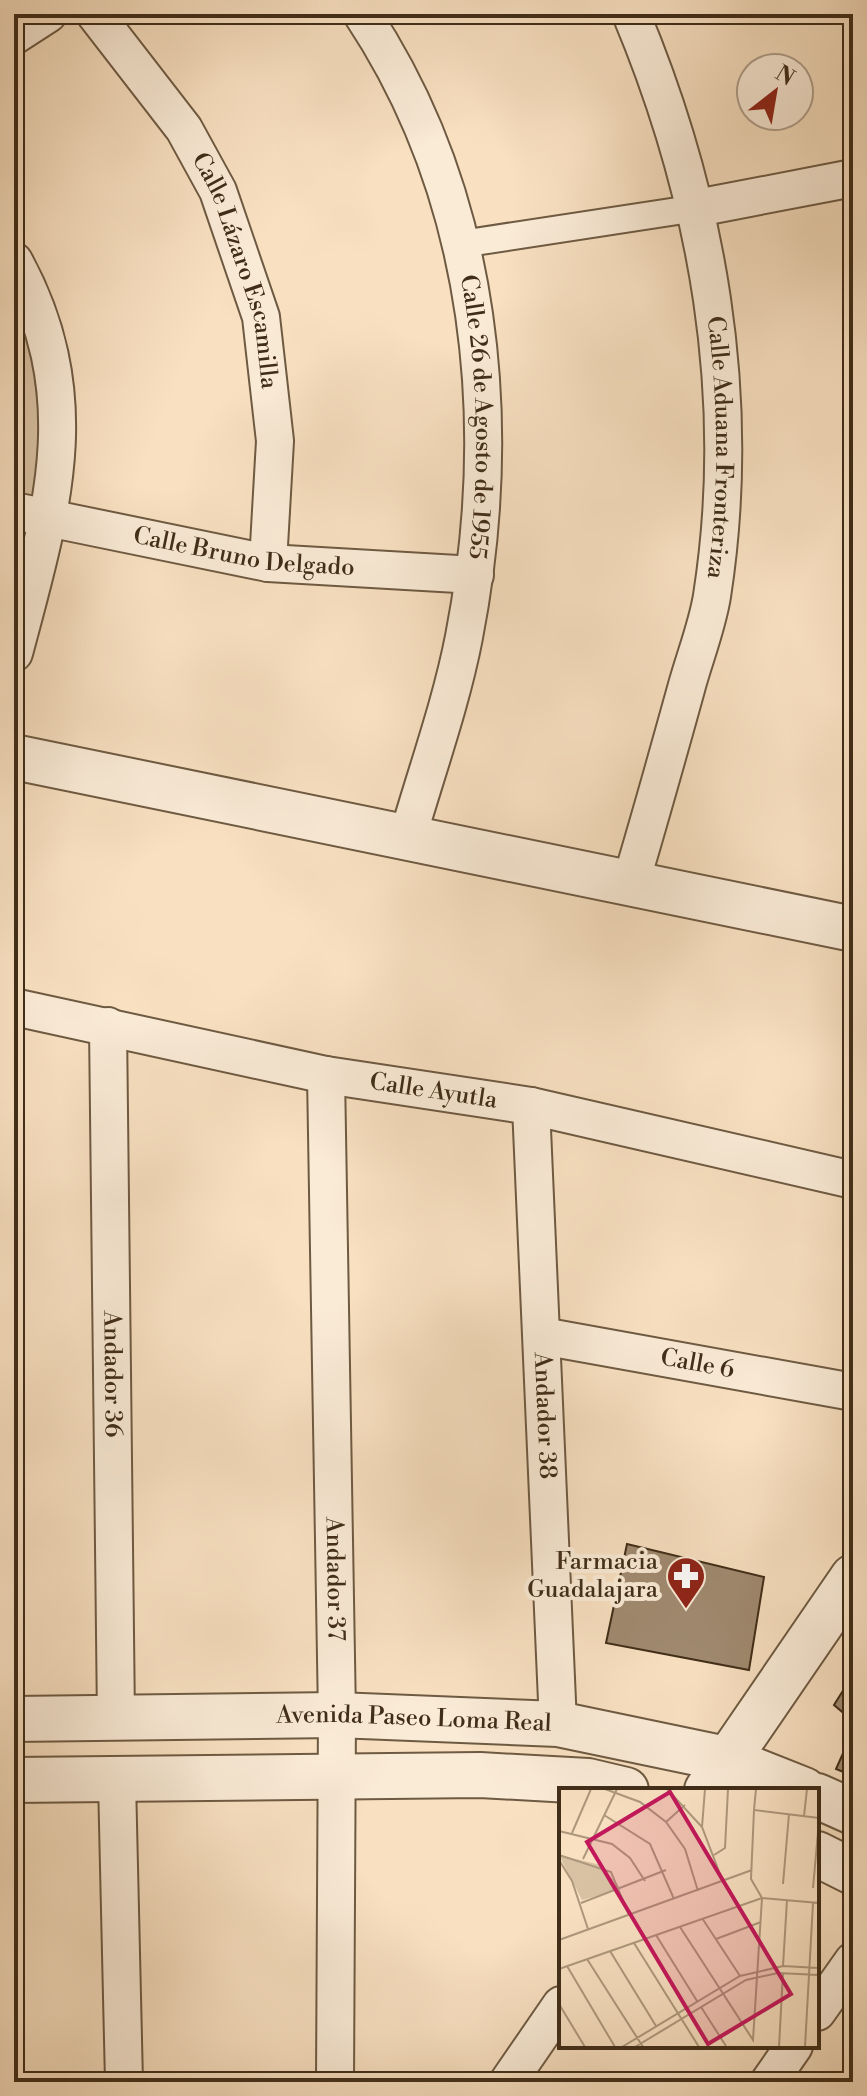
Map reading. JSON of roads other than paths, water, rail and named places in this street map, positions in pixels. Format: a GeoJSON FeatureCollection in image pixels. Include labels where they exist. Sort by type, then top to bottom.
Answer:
{"type":"FeatureCollection","features":[{"type":"Feature","properties":{"kind":"street"},"geometry":{"type":"LineString","coordinates":[[14,36],[48,14]]}},
{"type":"Feature","properties":{"kind":"street","name":"Calle Lázaro Escamilla"},"geometry":{"type":"LineString","coordinates":[[95,14],[184,129],[218,191],[261,317],[275,441],[268,563]]}},
{"type":"Feature","properties":{"kind":"street","name":"Calle 26 de Agosto de 1955"},"geometry":{"type":"LineString","coordinates":[[362,14],[385,48],[412,103],[461,244],[474,300],[483,382],[483,476],[475,575],[463,641],[408,836]]}},
{"type":"Feature","properties":{"kind":"street","name":"Calle Aduana Fronteriza"},"geometry":{"type":"LineString","coordinates":[[631,14],[662,87],[697,208],[718,332],[723,392],[721,508],[711,598],[631,882]]}},
{"type":"Feature","properties":{"kind":"street"},"geometry":{"type":"LineString","coordinates":[[461,244],[697,208],[853,178]]}},
{"type":"Feature","properties":{"kind":"street"},"geometry":{"type":"LineString","coordinates":[[14,261],[48,336],[57,389],[56,448],[49,518],[14,653]]}},
{"type":"Feature","properties":{"kind":"street","name":"Calle Bruno Delgado"},"geometry":{"type":"LineString","coordinates":[[14,511],[268,563],[475,575]]}},
{"type":"Feature","properties":{"kind":"street"},"geometry":{"type":"LineString","coordinates":[[14,757],[853,929]]}},
{"type":"Feature","properties":{"kind":"street","name":"Calle Ayutla"},"geometry":{"type":"LineString","coordinates":[[14,1007],[326,1075],[531,1106],[853,1180]]}},
{"type":"Feature","properties":{"kind":"street","name":"Andador 36"},"geometry":{"type":"LineString","coordinates":[[108,1026],[116,1719]]}},
{"type":"Feature","properties":{"kind":"street","name":"Andador 37"},"geometry":{"type":"LineString","coordinates":[[326,1075],[337,1715],[334,1776],[335,2082]]}},
{"type":"Feature","properties":{"kind":"street","name":"Andador 38"},"geometry":{"type":"LineString","coordinates":[[531,1106],[558,1724]]}},
{"type":"Feature","properties":{"kind":"street","name":"Calle 6"},"geometry":{"type":"LineString","coordinates":[[542,1336],[853,1392]]}},
{"type":"Feature","properties":{"kind":"street"},"geometry":{"type":"LineString","coordinates":[[716,1774],[853,1577]]}},
{"type":"Feature","properties":{"kind":"street","name":"Avenida Paseo Loma Real"},"geometry":{"type":"LineString","coordinates":[[14,1719],[337,1715],[558,1724],[716,1774],[793,1788]]}},
{"type":"Feature","properties":{"kind":"street"},"geometry":{"type":"LineString","coordinates":[[14,1780],[480,1775],[588,1781],[618,1788]]}},
{"type":"Feature","properties":{"kind":"street"},"geometry":{"type":"LineString","coordinates":[[117,1781],[124,2082]]}},
{"type":"Feature","properties":{"kind":"street"},"geometry":{"type":"LineString","coordinates":[[819,1797],[853,1812]]}},
{"type":"Feature","properties":{"kind":"street"},"geometry":{"type":"LineString","coordinates":[[819,1855],[853,1872]]}},
{"type":"Feature","properties":{"kind":"street"},"geometry":{"type":"LineString","coordinates":[[819,2009],[853,1961]]}},
{"type":"Feature","properties":{"kind":"street"},"geometry":{"type":"LineString","coordinates":[[508,2082],[559,2008]]}},
{"type":"Feature","properties":{"kind":"street"},"geometry":{"type":"LineString","coordinates":[[769,2082],[793,2048]]}},
{"type":"Feature","properties":{"kind":"place","name":"Farmacia Guadalajara"},"geometry":{"type":"Point","coordinates":[686,1610]}}]}
